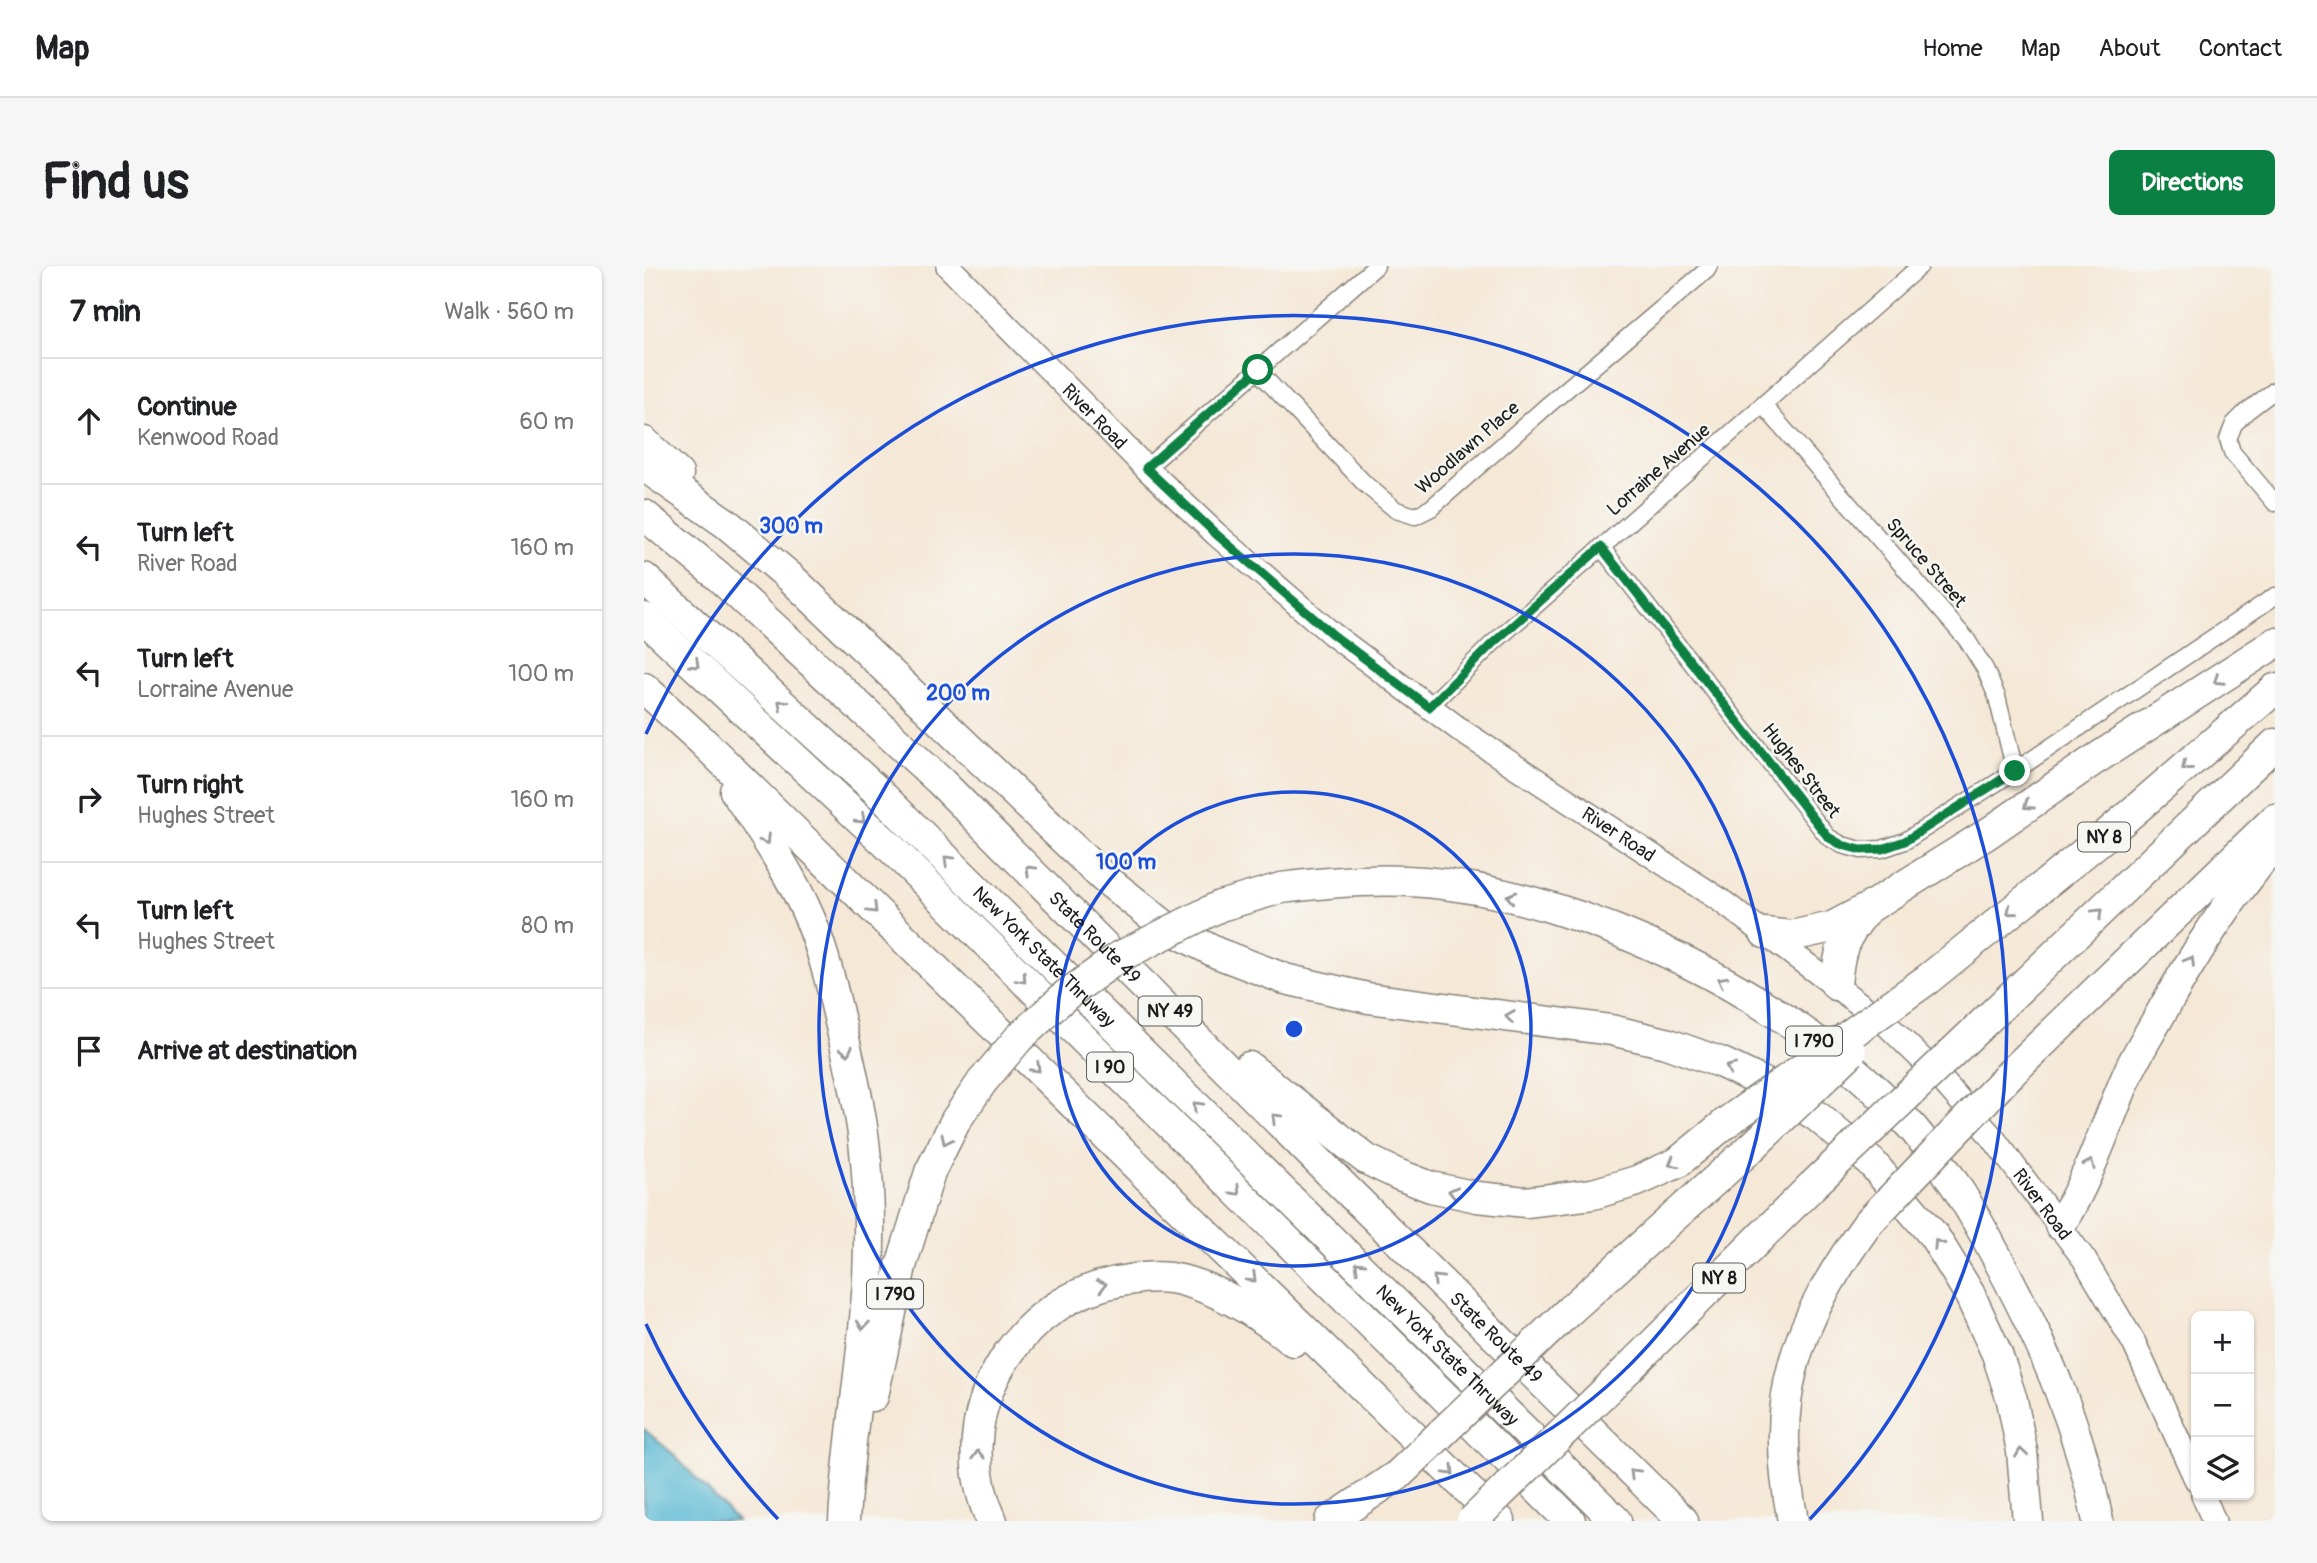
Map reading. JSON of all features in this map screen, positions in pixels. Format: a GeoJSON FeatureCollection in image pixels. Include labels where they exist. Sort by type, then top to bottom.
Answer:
{"type":"FeatureCollection","features":[{"type":"Feature","properties":{"kind":"highway"},"geometry":{"type":"LineString","coordinates":[[644,443],[701,495],[727,524]]}},
{"type":"Feature","properties":{"kind":"highway"},"geometry":{"type":"LineString","coordinates":[[644,466],[727,524],[790,578],[1103,877],[1165,926],[1217,953],[1285,979],[1368,998],[1611,1030],[1666,1043],[1721,1063],[1772,1087],[1818,1117],[1872,1163],[1934,1237],[1969,1293],[1997,1354],[2012,1400],[2022,1451],[2028,1521]]}},
{"type":"Feature","properties":{"kind":"highway","name":"State Route 49"},"geometry":{"type":"LineString","coordinates":[[644,514],[716,575],[942,782],[1342,1185],[1683,1521]]}},
{"type":"Feature","properties":{"kind":"highway","name":"New York State Thruway"},"geometry":{"type":"LineString","coordinates":[[644,578],[876,790],[1616,1521]]}},
{"type":"Feature","properties":{"kind":"highway","name":"New York State Thruway"},"geometry":{"type":"LineString","coordinates":[[644,618],[889,846],[1570,1521]]}},
{"type":"Feature","properties":{"kind":"highway"},"geometry":{"type":"LineString","coordinates":[[1765,933],[1791,936],[1832,927],[1870,906],[1987,834],[2091,762],[2275,643]]}},
{"type":"Feature","properties":{"kind":"highway"},"geometry":{"type":"LineString","coordinates":[[644,688],[702,741],[1500,1521]]}},
{"type":"Feature","properties":{"kind":"highway","name":"NY 8"},"geometry":{"type":"LineString","coordinates":[[1356,1521],[1398,1475],[1570,1310],[1752,1147],[1928,979],[2105,836],[2275,689]]}},
{"type":"Feature","properties":{"kind":"highway"},"geometry":{"type":"LineString","coordinates":[[702,741],[784,868],[810,920],[833,992],[853,1079],[867,1174],[868,1278],[847,1468],[846,1521]]}},
{"type":"Feature","properties":{"kind":"highway","name":"NY 8"},"geometry":{"type":"LineString","coordinates":[[1472,1521],[1812,1186],[2275,744]]}},
{"type":"Feature","properties":{"kind":"highway"},"geometry":{"type":"LineString","coordinates":[[2192,825],[2275,765]]}},
{"type":"Feature","properties":{"kind":"highway"},"geometry":{"type":"LineString","coordinates":[[1793,1521],[1783,1443],[1785,1400],[1800,1340],[1821,1293],[1868,1223],[2011,1073],[2275,819]]}},
{"type":"Feature","properties":{"kind":"highway"},"geometry":{"type":"LineString","coordinates":[[2060,1226],[2071,1207],[2132,1067],[2195,952],[2245,880],[2275,844]]}},
{"type":"Feature","properties":{"kind":"highway","name":"I 790"},"geometry":{"type":"LineString","coordinates":[[846,1521],[901,1266],[930,1172],[956,1120],[982,1082],[1019,1038],[1066,995],[1119,957],[1220,906],[1281,888],[1367,881],[1423,882],[1472,888],[1510,896],[1595,922],[1678,958],[1741,991],[1847,1066],[1900,1115],[1948,1172],[1982,1229],[2049,1360],[2080,1444],[2098,1521]]}},
{"type":"Feature","properties":{"kind":"highway"},"geometry":{"type":"LineString","coordinates":[[1836,985],[1839,954],[1850,930],[1870,906]]}},
{"type":"Feature","properties":{"kind":"highway"},"geometry":{"type":"LineString","coordinates":[[1145,986],[1366,1159],[1431,1186],[1477,1198],[1525,1202],[1593,1194],[1637,1181],[1677,1163],[1727,1122],[1928,979]]}},
{"type":"Feature","properties":{"kind":"highway"},"geometry":{"type":"LineString","coordinates":[[1948,1172],[2030,1284],[2062,1346],[2085,1406],[2118,1521]]}},
{"type":"Feature","properties":{"kind":"highway"},"geometry":{"type":"LineString","coordinates":[[992,1521],[981,1487],[977,1449],[979,1419],[994,1377],[1016,1341],[1044,1314],[1081,1291],[1110,1282],[1145,1277],[1180,1280],[1219,1293],[1260,1315],[1406,1428]]}},
{"type":"Feature","properties":{"kind":"highway"},"geometry":{"type":"LineString","coordinates":[[1330,1521],[1398,1475]]}},
{"type":"Feature","properties":{"kind":"main road","name":"River Road"},"geometry":{"type":"LineString","coordinates":[[948,266],[1146,468],[1216,534],[1332,634],[1463,732],[1720,900],[1885,1023],[1934,1071],[1993,1138],[2084,1259],[2134,1343],[2191,1468]]}},
{"type":"Feature","properties":{"kind":"main road"},"geometry":{"type":"LineString","coordinates":[[2205,1500],[2214,1521]]}},
{"type":"Feature","properties":{"kind":"street"},"geometry":{"type":"LineString","coordinates":[[1146,468],[1376,266]]}},
{"type":"Feature","properties":{"kind":"street","name":"Woodlawn Place"},"geometry":{"type":"LineString","coordinates":[[1258,370],[1365,484],[1396,510],[1415,516],[1432,508],[1709,266]]}},
{"type":"Feature","properties":{"kind":"street","name":"Lorraine Avenue"},"geometry":{"type":"LineString","coordinates":[[1429,707],[1492,644],[1920,266]]}},
{"type":"Feature","properties":{"kind":"street"},"geometry":{"type":"LineString","coordinates":[[2275,390],[2234,424],[2228,439],[2232,452],[2275,503]]}},
{"type":"Feature","properties":{"kind":"street","name":"Spruce Street"},"geometry":{"type":"LineString","coordinates":[[1763,405],[1967,640],[1985,669],[1997,697],[2015,771]]}},
{"type":"Feature","properties":{"kind":"street","name":"Hughes Street"},"geometry":{"type":"LineString","coordinates":[[1601,547],[1828,837],[1842,845],[1861,850],[1882,849],[1905,841],[2015,771],[2275,596]]}},
{"type":"Feature","properties":{"kind":"water"},"geometry":{"type":"Polygon","coordinates":[[[644,1429],[672,1453],[737,1521],[644,1521],[644,1429]]]}},
{"type":"Feature","properties":{"kind":"route"},"geometry":{"type":"LineString","coordinates":[[1258,370],[1146,468],[1216,534],[1332,634],[1429,707],[1492,644],[1601,547],[1828,837],[1842,845],[1861,850],[1882,849],[1905,841],[2015,771]]}}]}
